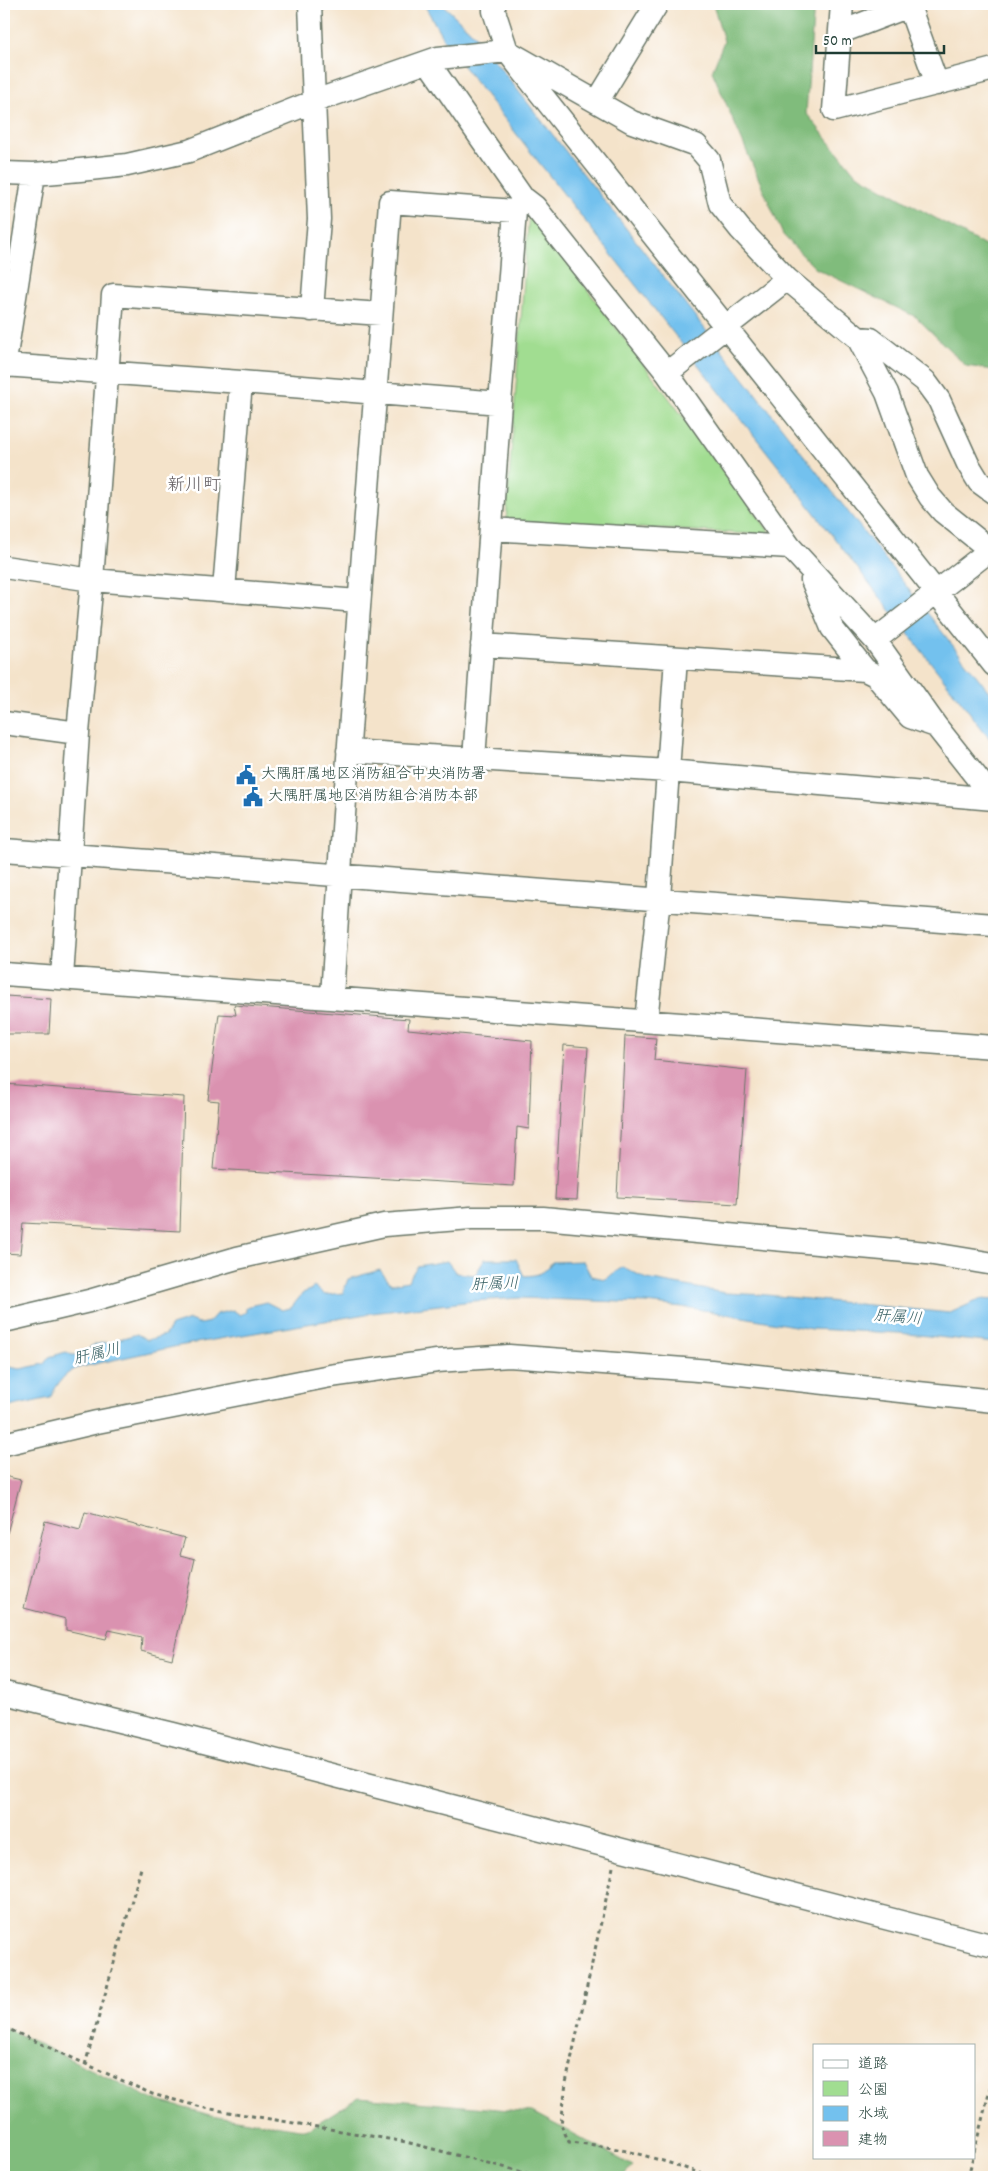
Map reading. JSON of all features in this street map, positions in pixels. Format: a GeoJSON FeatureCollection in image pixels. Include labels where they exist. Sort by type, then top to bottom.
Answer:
{"type":"FeatureCollection","features":[{"type":"Feature","properties":{"kind":"street"},"geometry":{"type":"LineString","coordinates":[[310,4],[316,101],[319,219],[312,310]]}},
{"type":"Feature","properties":{"kind":"street"},"geometry":{"type":"LineString","coordinates":[[494,4],[502,52],[725,329],[934,594],[994,665]]}},
{"type":"Feature","properties":{"kind":"street"},"geometry":{"type":"LineString","coordinates":[[597,102],[657,4]]}},
{"type":"Feature","properties":{"kind":"street"},"geometry":{"type":"LineString","coordinates":[[842,4],[842,32],[834,110],[994,69]]}},
{"type":"Feature","properties":{"kind":"street"},"geometry":{"type":"LineString","coordinates":[[842,32],[909,6],[937,84]]}},
{"type":"Feature","properties":{"kind":"street"},"geometry":{"type":"LineString","coordinates":[[4,173],[34,174],[127,165],[189,151],[316,101],[433,60],[502,52],[632,122],[696,145],[709,160],[720,204],[740,229],[787,279],[858,338],[887,393],[917,476],[930,498],[943,512],[992,552],[882,635]]}},
{"type":"Feature","properties":{"kind":"street"},"geometry":{"type":"LineString","coordinates":[[433,60],[519,204],[500,403],[474,759]]}},
{"type":"Feature","properties":{"kind":"street"},"geometry":{"type":"LineString","coordinates":[[34,174],[4,366],[106,371],[500,403]]}},
{"type":"Feature","properties":{"kind":"street"},"geometry":{"type":"LineString","coordinates":[[332,997],[358,601],[390,202],[519,204],[535,207],[674,368],[790,547],[806,565],[882,635],[936,726],[994,799]]}},
{"type":"Feature","properties":{"kind":"street"},"geometry":{"type":"LineString","coordinates":[[674,368],[787,279]]}},
{"type":"Feature","properties":{"kind":"street"},"geometry":{"type":"LineString","coordinates":[[62,978],[78,734],[92,580],[113,295],[381,314]]}},
{"type":"Feature","properties":{"kind":"street"},"geometry":{"type":"LineString","coordinates":[[858,338],[870,339],[925,381],[939,400],[971,470],[979,482],[994,493]]}},
{"type":"Feature","properties":{"kind":"street"},"geometry":{"type":"LineString","coordinates":[[224,590],[240,382]]}},
{"type":"Feature","properties":{"kind":"street"},"geometry":{"type":"LineString","coordinates":[[491,529],[790,547]]}},
{"type":"Feature","properties":{"kind":"street"},"geometry":{"type":"LineString","coordinates":[[806,565],[832,628],[865,670]]}},
{"type":"Feature","properties":{"kind":"street"},"geometry":{"type":"LineString","coordinates":[[4,567],[92,580],[358,601]]}},
{"type":"Feature","properties":{"kind":"street"},"geometry":{"type":"LineString","coordinates":[[482,645],[865,670],[875,675],[910,717],[936,726]]}},
{"type":"Feature","properties":{"kind":"street"},"geometry":{"type":"LineString","coordinates":[[646,1021],[659,898],[676,658]]}},
{"type":"Feature","properties":{"kind":"street"},"geometry":{"type":"LineString","coordinates":[[4,723],[78,734]]}},
{"type":"Feature","properties":{"kind":"street"},"geometry":{"type":"LineString","coordinates":[[348,751],[668,771],[994,799]]}},
{"type":"Feature","properties":{"kind":"street"},"geometry":{"type":"LineString","coordinates":[[4,850],[659,898],[994,925]]}},
{"type":"Feature","properties":{"kind":"street"},"geometry":{"type":"LineString","coordinates":[[4,974],[994,1047]]}},
{"type":"Feature","properties":{"kind":"street"},"geometry":{"type":"LineString","coordinates":[[4,1321],[89,1300],[237,1258],[384,1225],[471,1218],[544,1218],[927,1253],[994,1264]]}},
{"type":"Feature","properties":{"kind":"street"},"geometry":{"type":"LineString","coordinates":[[4,1444],[97,1422],[330,1376],[437,1361],[509,1356],[720,1372],[994,1401]]}},
{"type":"Feature","properties":{"kind":"street"},"geometry":{"type":"LineString","coordinates":[[4,1693],[173,1734],[616,1850],[994,1946]]}},
{"type":"Feature","properties":{"kind":"path"},"geometry":{"type":"LineString","coordinates":[[616,1850],[566,2083],[561,2125],[569,2142],[596,2145],[666,2160],[710,2177]]}},
{"type":"Feature","properties":{"kind":"path"},"geometry":{"type":"LineString","coordinates":[[85,2065],[141,1868]]}},
{"type":"Feature","properties":{"kind":"path"},"geometry":{"type":"LineString","coordinates":[[4,2027],[152,2094],[206,2108],[406,2142],[542,2177]]}},
{"type":"Feature","properties":{"kind":"path"},"geometry":{"type":"LineString","coordinates":[[976,2144],[994,2073]]}},
{"type":"Feature","properties":{"kind":"path"},"geometry":{"type":"LineString","coordinates":[[968,2177],[973,2158]]}},
{"type":"Feature","properties":{"kind":"green space"},"geometry":{"type":"Polygon","coordinates":[[[713,4],[814,4],[806,113],[855,173],[994,251],[994,370],[966,366],[916,317],[815,268],[783,235],[712,71],[724,41],[713,4]]]}},
{"type":"Feature","properties":{"kind":"green space"},"geometry":{"type":"Polygon","coordinates":[[[529,212],[772,535],[506,521],[529,212]]]}},
{"type":"Feature","properties":{"kind":"green space"},"geometry":{"type":"Polygon","coordinates":[[[4,2027],[154,2100],[211,2115],[306,2130],[359,2097],[532,2112],[633,2166],[623,2177],[4,2177],[4,2027]]]}},
{"type":"Feature","properties":{"kind":"water"},"geometry":{"type":"Polygon","coordinates":[[[427,4],[442,4],[473,33],[994,698],[994,744],[448,47],[425,6],[427,4]]]}},
{"type":"Feature","properties":{"kind":"water","name":"肝属川"},"geometry":{"type":"Polygon","coordinates":[[[485,1259],[516,1259],[524,1276],[541,1273],[552,1262],[583,1261],[591,1276],[605,1279],[623,1267],[647,1279],[725,1293],[767,1295],[950,1313],[981,1299],[994,1300],[994,1343],[899,1333],[812,1329],[691,1308],[645,1303],[520,1298],[473,1301],[372,1313],[178,1346],[81,1367],[70,1372],[62,1379],[50,1398],[4,1408],[4,1366],[20,1369],[44,1364],[49,1357],[66,1352],[72,1355],[85,1355],[91,1346],[105,1342],[109,1345],[114,1344],[116,1340],[137,1334],[147,1340],[165,1335],[171,1326],[190,1320],[200,1324],[209,1322],[216,1314],[233,1310],[240,1315],[246,1312],[246,1307],[266,1302],[282,1310],[291,1308],[303,1293],[314,1286],[325,1295],[343,1293],[348,1279],[380,1270],[391,1284],[408,1281],[417,1266],[447,1261],[456,1273],[475,1275],[485,1259]]]}},
{"type":"Feature","properties":{"kind":"building"},"geometry":{"type":"Polygon","coordinates":[[[6,996],[51,999],[49,1034],[4,1034],[6,996]]]}},
{"type":"Feature","properties":{"kind":"building"},"geometry":{"type":"Polygon","coordinates":[[[234,1005],[409,1019],[408,1029],[532,1041],[529,1129],[517,1127],[514,1186],[213,1169],[219,1101],[208,1100],[219,1014],[236,1015],[234,1005]]]}},
{"type":"Feature","properties":{"kind":"building"},"geometry":{"type":"Polygon","coordinates":[[[625,1036],[656,1038],[654,1060],[747,1070],[737,1204],[617,1197],[625,1036]]]}},
{"type":"Feature","properties":{"kind":"building"},"geometry":{"type":"Polygon","coordinates":[[[564,1045],[588,1047],[577,1200],[555,1199],[564,1045]]]}},
{"type":"Feature","properties":{"kind":"building"},"geometry":{"type":"Polygon","coordinates":[[[4,1084],[184,1097],[180,1231],[23,1223],[20,1254],[4,1253],[4,1084]]]}},
{"type":"Feature","properties":{"kind":"building"},"geometry":{"type":"Polygon","coordinates":[[[4,1476],[21,1480],[4,1545],[4,1476]]]}},
{"type":"Feature","properties":{"kind":"building"},"geometry":{"type":"Polygon","coordinates":[[[85,1512],[185,1538],[180,1555],[195,1559],[172,1659],[141,1651],[142,1637],[109,1630],[106,1639],[66,1630],[66,1619],[24,1608],[45,1521],[80,1530],[85,1512]]]}},
{"type":"Feature","properties":{"kind":"place","name":"大隅肝属地区消防組合中央消防署"},"geometry":{"type":"Point","coordinates":[246,775]}},
{"type":"Feature","properties":{"kind":"place","name":"大隅肝属地区消防組合消防本部"},"geometry":{"type":"Point","coordinates":[253,797]}},
{"type":"Feature","properties":{"kind":"district","name":"新川町"},"geometry":{"type":"Point","coordinates":[194,486]}}]}
